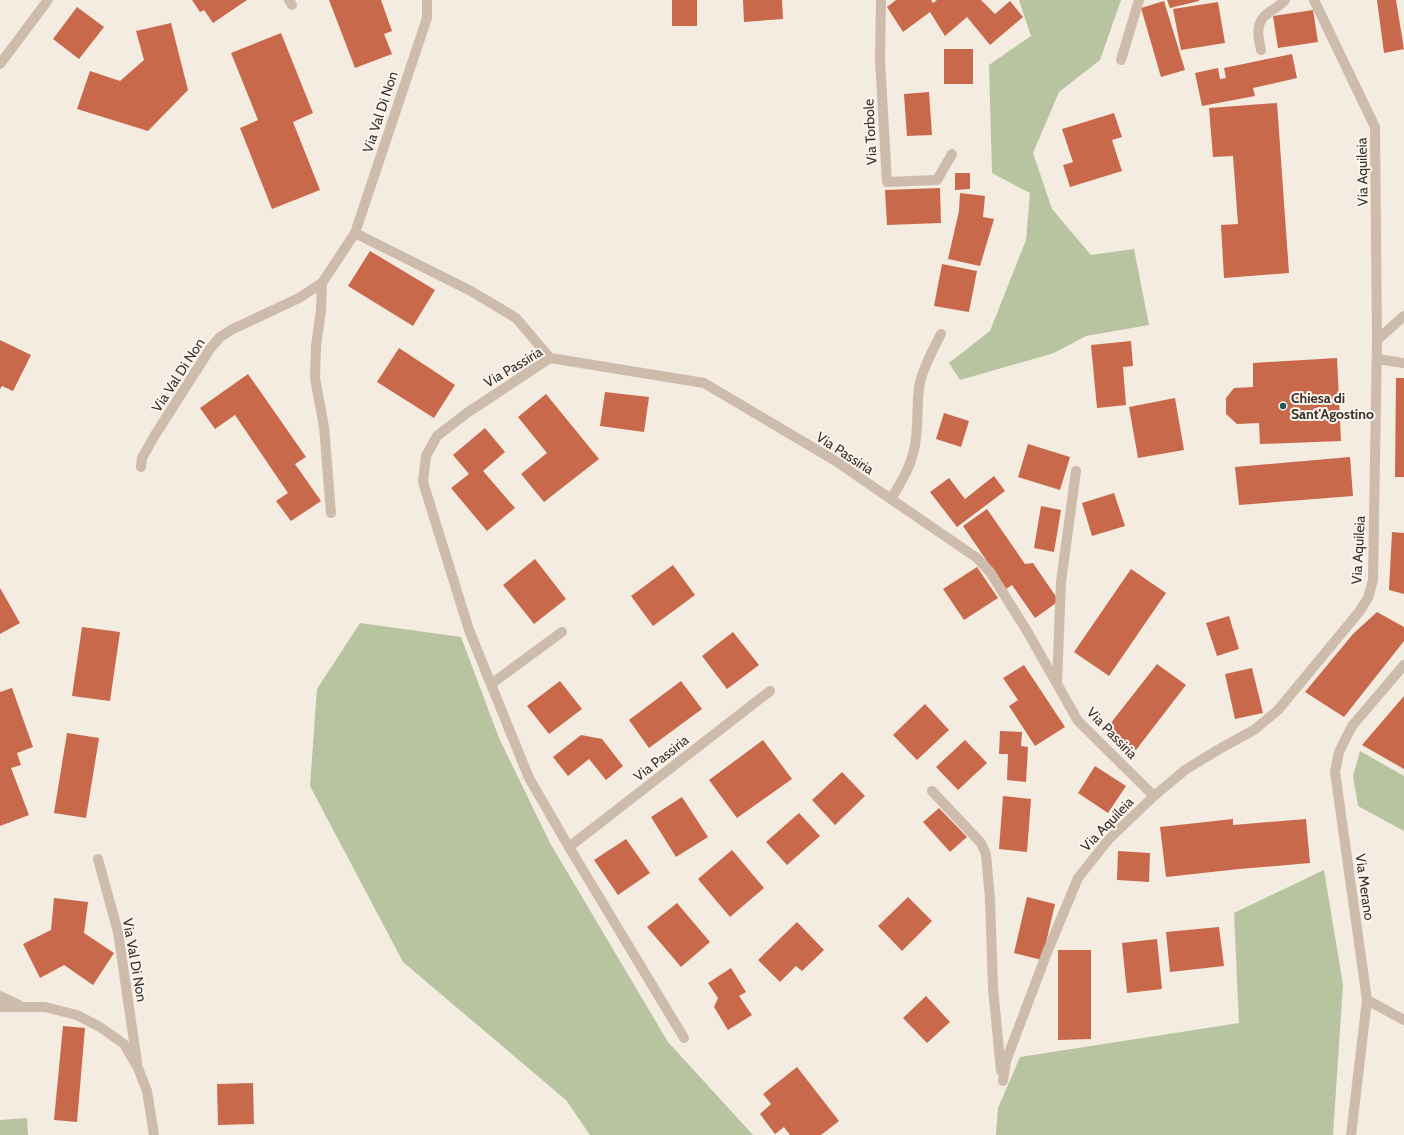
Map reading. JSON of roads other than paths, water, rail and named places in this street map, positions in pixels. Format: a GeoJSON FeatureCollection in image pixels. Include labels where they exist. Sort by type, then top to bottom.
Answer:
{"type":"FeatureCollection","features":[{"type":"Feature","properties":{"kind":"street"},"geometry":{"type":"LineString","coordinates":[[0,64],[48,0]]}},
{"type":"Feature","properties":{"kind":"street","name":"Via Val Di Non"},"geometry":{"type":"LineString","coordinates":[[142,467],[142,458],[155,435],[210,349],[220,338],[261,315],[299,298],[322,283],[355,233],[427,18],[427,0]]}},
{"type":"Feature","properties":{"kind":"street","name":"Via Torbole"},"geometry":{"type":"LineString","coordinates":[[880,0],[880,60],[887,182],[937,180],[952,154]]}},
{"type":"Feature","properties":{"kind":"street"},"geometry":{"type":"LineString","coordinates":[[1121,60],[1139,0]]}},
{"type":"Feature","properties":{"kind":"street"},"geometry":{"type":"LineString","coordinates":[[1261,50],[1258,33],[1260,21],[1266,14],[1285,0]]}},
{"type":"Feature","properties":{"kind":"street","name":"Via Aquileia"},"geometry":{"type":"LineString","coordinates":[[932,791],[981,843],[986,854],[990,900],[992,988],[1002,1081],[1006,1061],[1048,950],[1078,878],[1109,839],[1154,796],[1185,770],[1254,730],[1278,710],[1359,612],[1368,598],[1373,580],[1377,359],[1375,127],[1314,0]]}},
{"type":"Feature","properties":{"kind":"street"},"geometry":{"type":"LineString","coordinates":[[355,233],[470,290],[516,318],[550,358]]}},
{"type":"Feature","properties":{"kind":"street"},"geometry":{"type":"LineString","coordinates":[[322,283],[321,310],[316,346],[315,378],[324,427],[331,512]]}},
{"type":"Feature","properties":{"kind":"street"},"geometry":{"type":"LineString","coordinates":[[1377,340],[1404,316]]}},
{"type":"Feature","properties":{"kind":"street"},"geometry":{"type":"LineString","coordinates":[[891,500],[909,468],[914,449],[920,381],[941,334]]}},
{"type":"Feature","properties":{"kind":"street","name":"Via Passiria"},"geometry":{"type":"LineString","coordinates":[[684,1038],[529,778],[469,630],[424,482],[426,456],[437,436],[467,413],[550,358],[704,384],[834,460],[977,558],[990,572],[1027,631],[1078,721],[1154,796]]}},
{"type":"Feature","properties":{"kind":"street"},"geometry":{"type":"LineString","coordinates":[[1377,359],[1404,363]]}},
{"type":"Feature","properties":{"kind":"street"},"geometry":{"type":"LineString","coordinates":[[1057,683],[1061,582],[1076,471]]}},
{"type":"Feature","properties":{"kind":"street"},"geometry":{"type":"LineString","coordinates":[[491,684],[562,632]]}},
{"type":"Feature","properties":{"kind":"street","name":"Via Merano"},"geometry":{"type":"LineString","coordinates":[[1351,1135],[1367,1000],[1335,772],[1338,752],[1352,726],[1404,665]]}},
{"type":"Feature","properties":{"kind":"street","name":"Via Passiria"},"geometry":{"type":"LineString","coordinates":[[569,847],[770,691]]}},
{"type":"Feature","properties":{"kind":"street","name":"Via Val Di Non"},"geometry":{"type":"LineString","coordinates":[[98,859],[118,932],[138,1068]]}},
{"type":"Feature","properties":{"kind":"street"},"geometry":{"type":"LineString","coordinates":[[0,996],[23,1007]]}},
{"type":"Feature","properties":{"kind":"street"},"geometry":{"type":"LineString","coordinates":[[1367,1000],[1404,1020]]}},
{"type":"Feature","properties":{"kind":"street"},"geometry":{"type":"LineString","coordinates":[[0,1007],[45,1007],[77,1015],[100,1027],[124,1044],[138,1068],[147,1091],[154,1135]]}},
{"type":"Feature","properties":{"kind":"place","name":"Chiesa di Sant'Agostino"},"geometry":{"type":"Point","coordinates":[1283,406]}}]}
